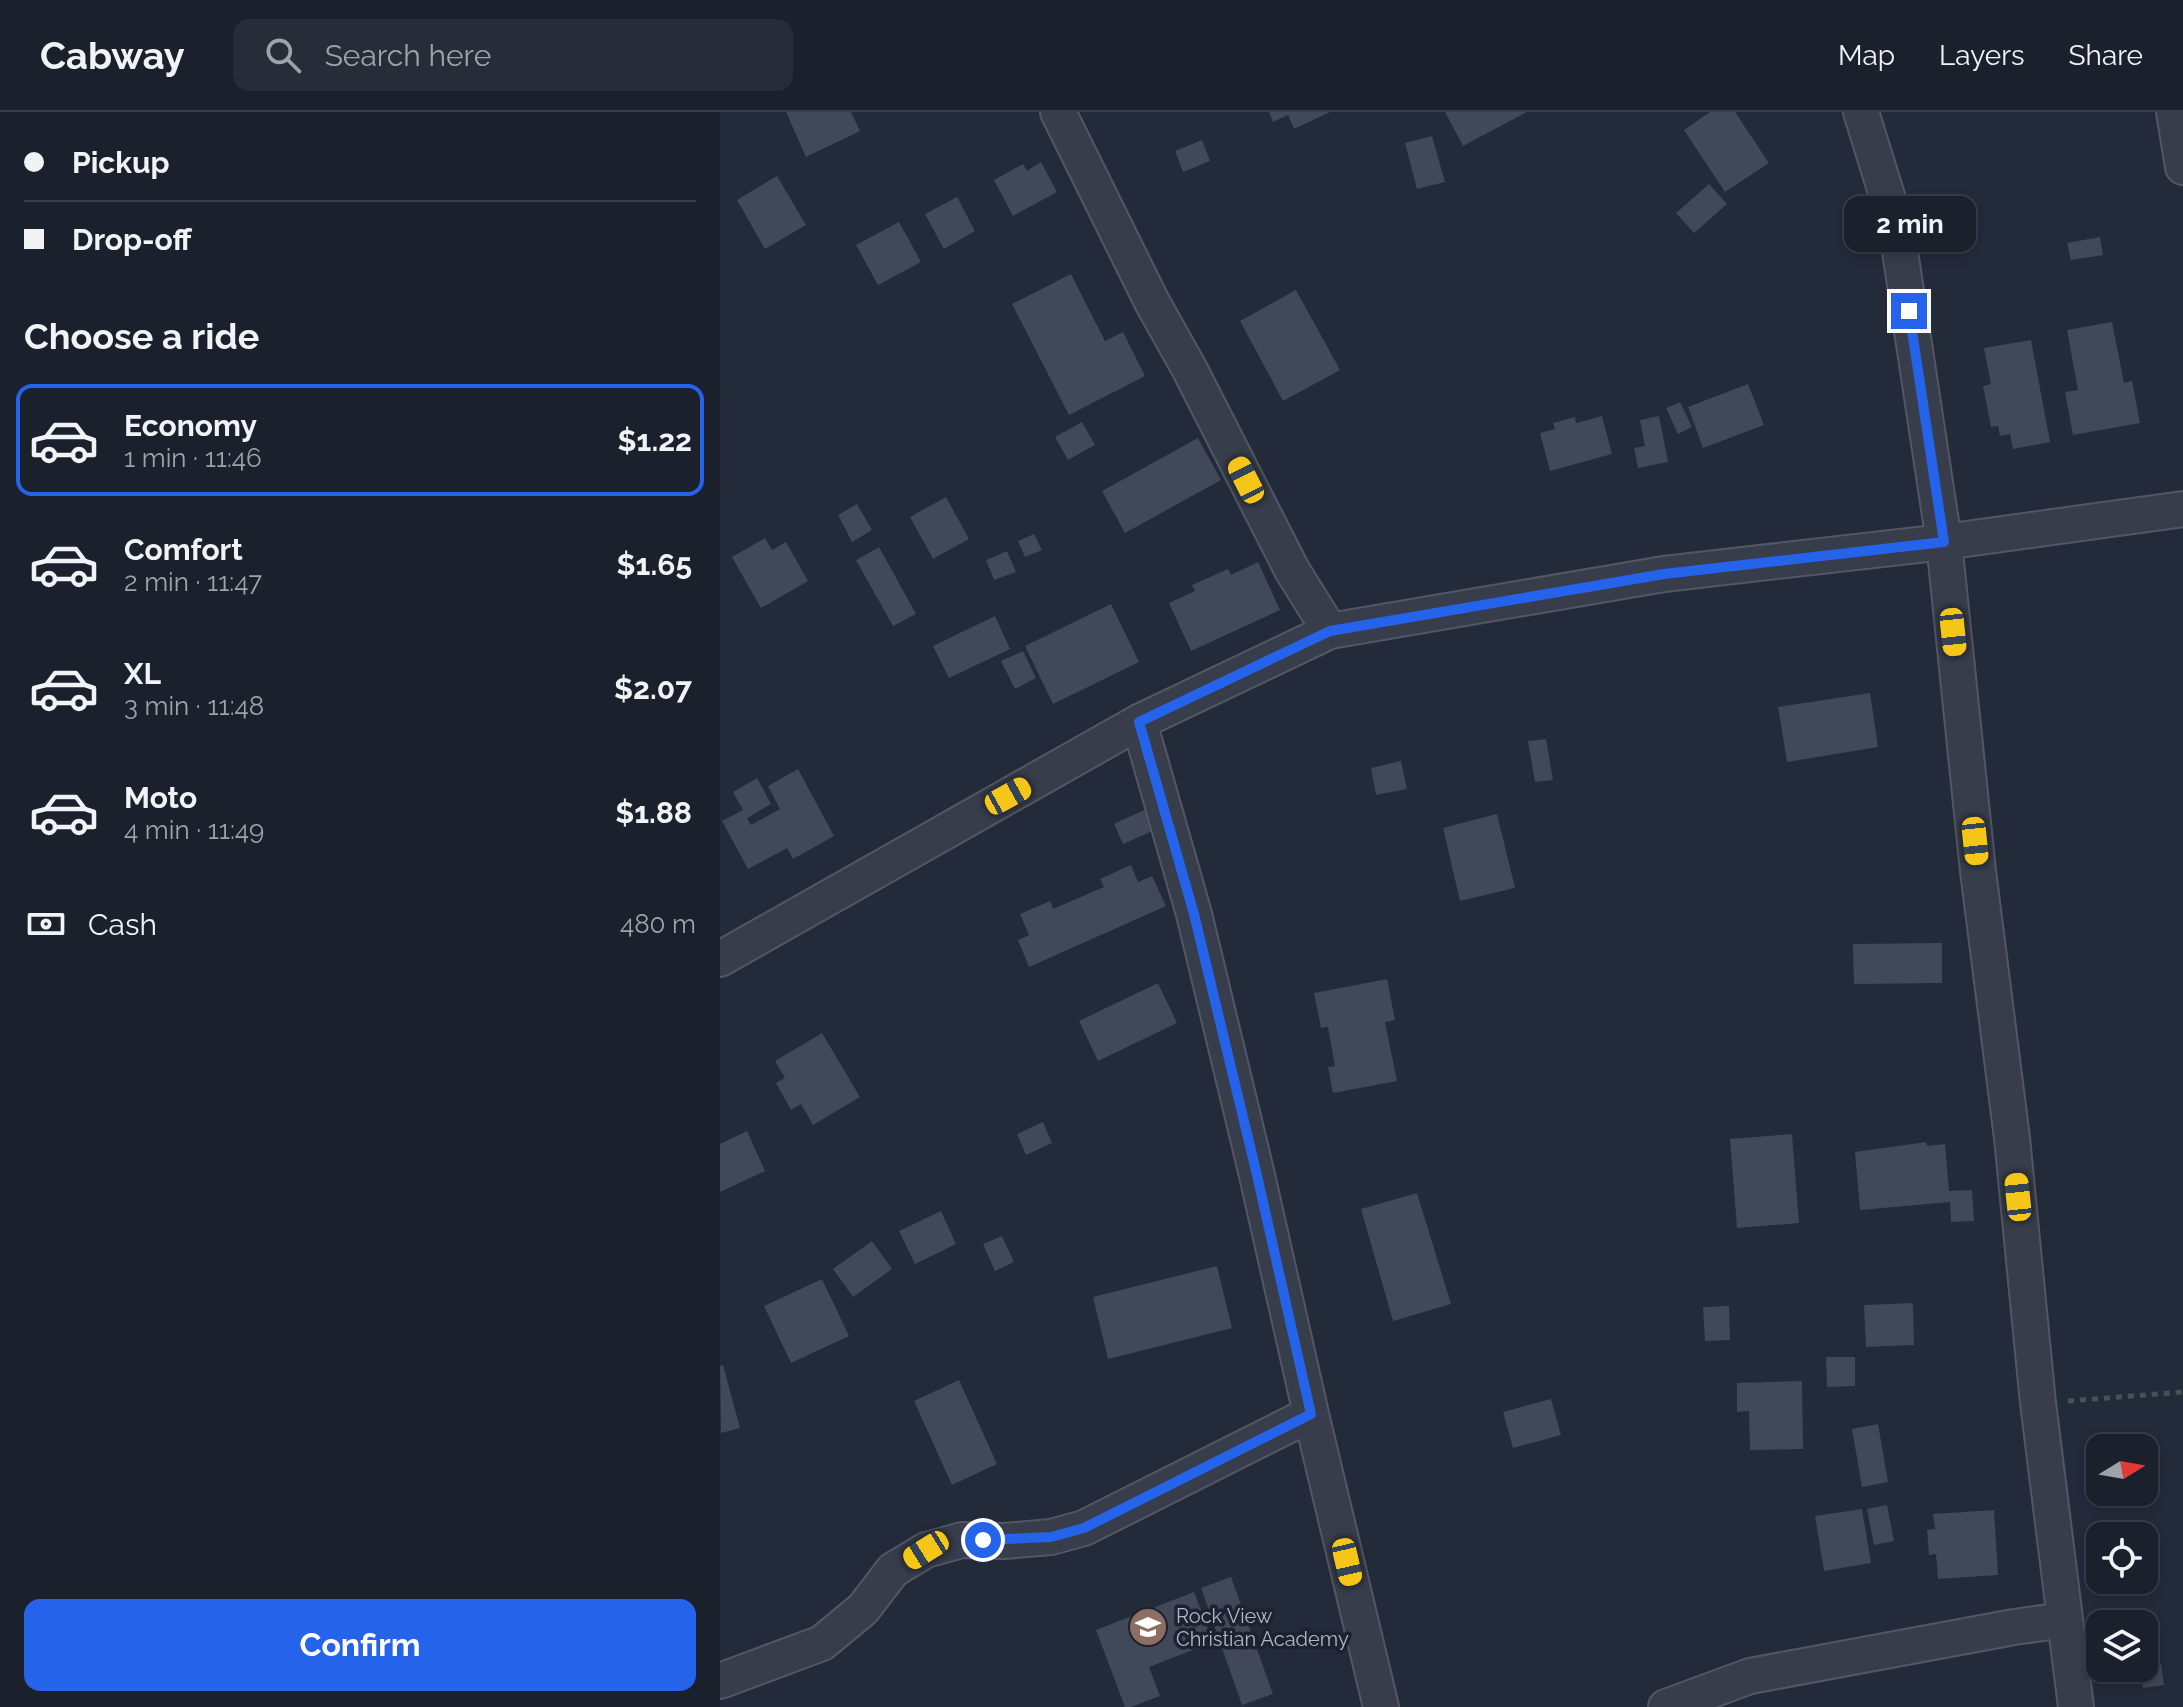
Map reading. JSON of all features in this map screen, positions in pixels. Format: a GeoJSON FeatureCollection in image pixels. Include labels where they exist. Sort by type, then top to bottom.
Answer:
{"type":"FeatureCollection","features":[{"type":"Feature","properties":{"kind":"street"},"geometry":{"type":"LineString","coordinates":[[1058,112],[1152,302],[1292,570],[1330,631]]}},
{"type":"Feature","properties":{"kind":"street"},"geometry":{"type":"LineString","coordinates":[[1861,112],[1896,225],[1944,542],[1978,871],[2012,1138],[2038,1403],[2076,1707]]}},
{"type":"Feature","properties":{"kind":"street"},"geometry":{"type":"LineString","coordinates":[[2174,112],[2183,167]]}},
{"type":"Feature","properties":{"kind":"street"},"geometry":{"type":"LineString","coordinates":[[720,959],[1139,722],[1330,631],[1664,574],[1944,542],[2183,509]]}},
{"type":"Feature","properties":{"kind":"street"},"geometry":{"type":"LineString","coordinates":[[1139,722],[1194,914],[1381,1707]]}},
{"type":"Feature","properties":{"kind":"street"},"geometry":{"type":"LineString","coordinates":[[720,1681],[822,1643],[863,1609],[893,1570],[926,1550],[962,1540],[1004,1541],[1051,1537],[1084,1528],[1311,1414]]}},
{"type":"Feature","properties":{"kind":"street"},"geometry":{"type":"LineString","coordinates":[[1666,1707],[1750,1676],[2064,1620]]}},
{"type":"Feature","properties":{"kind":"path"},"geometry":{"type":"LineString","coordinates":[[2038,1403],[2183,1392]]}},
{"type":"Feature","properties":{"kind":"building"},"geometry":{"type":"Polygon","coordinates":[[[786,112],[851,112],[860,131],[806,157],[786,112]]]}},
{"type":"Feature","properties":{"kind":"building"},"geometry":{"type":"Polygon","coordinates":[[[1269,112],[1330,112],[1294,129],[1288,115],[1273,122],[1269,112]]]}},
{"type":"Feature","properties":{"kind":"building"},"geometry":{"type":"Polygon","coordinates":[[[1445,112],[1527,112],[1463,146],[1445,112]]]}},
{"type":"Feature","properties":{"kind":"building"},"geometry":{"type":"Polygon","coordinates":[[[1710,112],[1735,112],[1769,163],[1725,192],[1684,130],[1710,112]]]}},
{"type":"Feature","properties":{"kind":"building"},"geometry":{"type":"Polygon","coordinates":[[[1432,136],[1445,182],[1417,189],[1405,143],[1432,136]]]}},
{"type":"Feature","properties":{"kind":"building"},"geometry":{"type":"Polygon","coordinates":[[[1202,140],[1210,161],[1183,172],[1175,151],[1202,140]]]}},
{"type":"Feature","properties":{"kind":"building"},"geometry":{"type":"Polygon","coordinates":[[[1041,162],[1057,192],[1013,216],[994,180],[1023,164],[1027,171],[1041,162]]]}},
{"type":"Feature","properties":{"kind":"building"},"geometry":{"type":"Polygon","coordinates":[[[777,176],[806,225],[765,249],[737,200],[777,176]]]}},
{"type":"Feature","properties":{"kind":"building"},"geometry":{"type":"Polygon","coordinates":[[[1709,184],[1727,204],[1694,233],[1676,213],[1709,184]]]}},
{"type":"Feature","properties":{"kind":"building"},"geometry":{"type":"Polygon","coordinates":[[[957,197],[975,231],[944,249],[925,214],[957,197]]]}},
{"type":"Feature","properties":{"kind":"building"},"geometry":{"type":"Polygon","coordinates":[[[899,222],[921,262],[878,285],[856,245],[899,222]]]}},
{"type":"Feature","properties":{"kind":"building"},"geometry":{"type":"Polygon","coordinates":[[[2100,237],[2103,255],[2071,260],[2067,243],[2100,237]]]}},
{"type":"Feature","properties":{"kind":"building"},"geometry":{"type":"Polygon","coordinates":[[[1071,274],[1105,341],[1123,332],[1145,376],[1069,415],[1012,304],[1071,274]]]}},
{"type":"Feature","properties":{"kind":"building"},"geometry":{"type":"Polygon","coordinates":[[[1296,290],[1340,370],[1283,401],[1240,321],[1296,290]]]}},
{"type":"Feature","properties":{"kind":"building"},"geometry":{"type":"Polygon","coordinates":[[[2112,322],[2124,383],[2132,381],[2140,423],[2073,435],[2065,392],[2078,390],[2067,330],[2112,322]]]}},
{"type":"Feature","properties":{"kind":"building"},"geometry":{"type":"Polygon","coordinates":[[[2031,340],[2050,442],[2013,449],[2010,434],[2000,436],[1998,426],[1991,427],[1983,386],[1991,384],[1984,348],[2031,340]]]}},
{"type":"Feature","properties":{"kind":"building"},"geometry":{"type":"Polygon","coordinates":[[[1748,384],[1764,425],[1703,448],[1688,407],[1748,384]]]}},
{"type":"Feature","properties":{"kind":"building"},"geometry":{"type":"Polygon","coordinates":[[[1680,402],[1692,427],[1678,434],[1666,408],[1680,402]]]}},
{"type":"Feature","properties":{"kind":"building"},"geometry":{"type":"Polygon","coordinates":[[[1602,416],[1612,454],[1550,471],[1540,433],[1555,429],[1553,423],[1575,417],[1576,423],[1602,416]]]}},
{"type":"Feature","properties":{"kind":"building"},"geometry":{"type":"Polygon","coordinates":[[[1659,416],[1668,462],[1638,468],[1634,448],[1645,446],[1640,420],[1659,416]]]}},
{"type":"Feature","properties":{"kind":"building"},"geometry":{"type":"Polygon","coordinates":[[[1082,422],[1095,445],[1068,460],[1055,437],[1082,422]]]}},
{"type":"Feature","properties":{"kind":"building"},"geometry":{"type":"Polygon","coordinates":[[[1198,438],[1221,480],[1125,533],[1102,491],[1198,438]]]}},
{"type":"Feature","properties":{"kind":"building"},"geometry":{"type":"Polygon","coordinates":[[[946,497],[969,539],[933,559],[910,517],[946,497]]]}},
{"type":"Feature","properties":{"kind":"building"},"geometry":{"type":"Polygon","coordinates":[[[857,504],[872,530],[852,542],[838,515],[857,504]]]}},
{"type":"Feature","properties":{"kind":"building"},"geometry":{"type":"Polygon","coordinates":[[[1034,534],[1042,550],[1025,557],[1018,541],[1034,534]]]}},
{"type":"Feature","properties":{"kind":"building"},"geometry":{"type":"Polygon","coordinates":[[[765,538],[772,550],[786,542],[808,581],[761,608],[732,557],[765,538]]]}},
{"type":"Feature","properties":{"kind":"building"},"geometry":{"type":"Polygon","coordinates":[[[879,547],[916,614],[893,626],[856,560],[879,547]]]}},
{"type":"Feature","properties":{"kind":"building"},"geometry":{"type":"Polygon","coordinates":[[[1007,551],[1016,572],[994,580],[986,560],[1007,551]]]}},
{"type":"Feature","properties":{"kind":"building"},"geometry":{"type":"Polygon","coordinates":[[[1258,562],[1280,610],[1191,651],[1169,603],[1195,591],[1192,585],[1228,569],[1231,575],[1258,562]]]}},
{"type":"Feature","properties":{"kind":"building"},"geometry":{"type":"Polygon","coordinates":[[[1111,604],[1139,662],[1053,704],[1025,646],[1111,604]]]}},
{"type":"Feature","properties":{"kind":"building"},"geometry":{"type":"Polygon","coordinates":[[[995,616],[1010,649],[949,678],[933,646],[995,616]]]}},
{"type":"Feature","properties":{"kind":"building"},"geometry":{"type":"Polygon","coordinates":[[[1023,651],[1036,678],[1015,689],[1001,661],[1023,651]]]}},
{"type":"Feature","properties":{"kind":"building"},"geometry":{"type":"Polygon","coordinates":[[[1870,693],[1878,747],[1787,762],[1778,707],[1870,693]]]}},
{"type":"Feature","properties":{"kind":"building"},"geometry":{"type":"Polygon","coordinates":[[[1546,739],[1553,780],[1535,782],[1528,741],[1546,739]]]}},
{"type":"Feature","properties":{"kind":"building"},"geometry":{"type":"Polygon","coordinates":[[[1401,761],[1407,789],[1376,795],[1371,768],[1401,761]]]}},
{"type":"Feature","properties":{"kind":"building"},"geometry":{"type":"Polygon","coordinates":[[[798,769],[834,836],[793,859],[787,848],[748,869],[722,821],[743,810],[733,792],[757,778],[771,804],[747,818],[751,825],[780,809],[768,786],[798,769]]]}},
{"type":"Feature","properties":{"kind":"building"},"geometry":{"type":"Polygon","coordinates":[[[1146,809],[1155,830],[1123,844],[1114,824],[1146,809]]]}},
{"type":"Feature","properties":{"kind":"building"},"geometry":{"type":"Polygon","coordinates":[[[1497,814],[1515,888],[1460,901],[1443,828],[1497,814]]]}},
{"type":"Feature","properties":{"kind":"building"},"geometry":{"type":"Polygon","coordinates":[[[1131,865],[1138,882],[1152,876],[1166,906],[1029,967],[1018,940],[1029,935],[1020,914],[1050,901],[1053,909],[1104,887],[1100,879],[1131,865]]]}},
{"type":"Feature","properties":{"kind":"building"},"geometry":{"type":"Polygon","coordinates":[[[1942,943],[1942,983],[1854,984],[1853,944],[1942,943]]]}},
{"type":"Feature","properties":{"kind":"building"},"geometry":{"type":"Polygon","coordinates":[[[1387,979],[1395,1020],[1385,1022],[1397,1081],[1333,1093],[1328,1067],[1335,1066],[1328,1027],[1321,1028],[1314,993],[1387,979]]]}},
{"type":"Feature","properties":{"kind":"building"},"geometry":{"type":"Polygon","coordinates":[[[1158,983],[1177,1023],[1098,1061],[1079,1021],[1158,983]]]}},
{"type":"Feature","properties":{"kind":"building"},"geometry":{"type":"Polygon","coordinates":[[[822,1033],[860,1097],[813,1125],[801,1104],[791,1110],[776,1083],[785,1078],[775,1061],[822,1033]]]}},
{"type":"Feature","properties":{"kind":"building"},"geometry":{"type":"Polygon","coordinates":[[[1043,1122],[1052,1143],[1026,1155],[1017,1134],[1043,1122]]]}},
{"type":"Feature","properties":{"kind":"building"},"geometry":{"type":"Polygon","coordinates":[[[747,1131],[765,1171],[720,1192],[720,1144],[747,1131]]]}},
{"type":"Feature","properties":{"kind":"building"},"geometry":{"type":"Polygon","coordinates":[[[1792,1134],[1799,1223],[1737,1228],[1730,1139],[1792,1134]]]}},
{"type":"Feature","properties":{"kind":"building"},"geometry":{"type":"Polygon","coordinates":[[[1926,1142],[1927,1146],[1945,1144],[1949,1191],[1972,1190],[1974,1221],[1951,1222],[1950,1202],[1860,1210],[1855,1152],[1926,1142]]]}},
{"type":"Feature","properties":{"kind":"building"},"geometry":{"type":"Polygon","coordinates":[[[1417,1193],[1451,1304],[1393,1321],[1361,1209],[1417,1193]]]}},
{"type":"Feature","properties":{"kind":"building"},"geometry":{"type":"Polygon","coordinates":[[[941,1211],[956,1244],[915,1264],[899,1231],[941,1211]]]}},
{"type":"Feature","properties":{"kind":"building"},"geometry":{"type":"Polygon","coordinates":[[[1002,1236],[1014,1262],[995,1271],[983,1244],[1002,1236]]]}},
{"type":"Feature","properties":{"kind":"building"},"geometry":{"type":"Polygon","coordinates":[[[872,1241],[892,1269],[853,1297],[833,1269],[872,1241]]]}},
{"type":"Feature","properties":{"kind":"building"},"geometry":{"type":"Polygon","coordinates":[[[1217,1266],[1232,1328],[1108,1359],[1093,1297],[1217,1266]]]}},
{"type":"Feature","properties":{"kind":"building"},"geometry":{"type":"Polygon","coordinates":[[[822,1279],[849,1336],[791,1363],[764,1306],[822,1279]]]}},
{"type":"Feature","properties":{"kind":"building"},"geometry":{"type":"Polygon","coordinates":[[[1913,1303],[1914,1345],[1866,1347],[1864,1305],[1913,1303]]]}},
{"type":"Feature","properties":{"kind":"building"},"geometry":{"type":"Polygon","coordinates":[[[1729,1306],[1730,1340],[1705,1341],[1703,1307],[1729,1306]]]}},
{"type":"Feature","properties":{"kind":"building"},"geometry":{"type":"Polygon","coordinates":[[[1826,1357],[1855,1357],[1855,1386],[1827,1387],[1826,1357]]]}},
{"type":"Feature","properties":{"kind":"building"},"geometry":{"type":"Polygon","coordinates":[[[723,1365],[740,1428],[721,1433],[720,1366],[723,1365]]]}},
{"type":"Feature","properties":{"kind":"building"},"geometry":{"type":"Polygon","coordinates":[[[959,1380],[997,1464],[952,1485],[914,1401],[959,1380]]]}},
{"type":"Feature","properties":{"kind":"building"},"geometry":{"type":"Polygon","coordinates":[[[1802,1381],[1803,1449],[1750,1450],[1749,1411],[1737,1412],[1737,1383],[1802,1381]]]}},
{"type":"Feature","properties":{"kind":"building"},"geometry":{"type":"Polygon","coordinates":[[[1551,1399],[1561,1435],[1513,1448],[1503,1412],[1551,1399]]]}},
{"type":"Feature","properties":{"kind":"building"},"geometry":{"type":"Polygon","coordinates":[[[1878,1424],[1888,1482],[1862,1487],[1852,1429],[1878,1424]]]}},
{"type":"Feature","properties":{"kind":"building"},"geometry":{"type":"Polygon","coordinates":[[[1887,1505],[1894,1541],[1874,1545],[1867,1509],[1887,1505]]]}},
{"type":"Feature","properties":{"kind":"building"},"geometry":{"type":"Polygon","coordinates":[[[1862,1509],[1871,1563],[1824,1571],[1815,1516],[1862,1509]]]}},
{"type":"Feature","properties":{"kind":"building"},"geometry":{"type":"Polygon","coordinates":[[[1994,1510],[1998,1575],[1938,1579],[1936,1554],[1929,1555],[1927,1530],[1935,1529],[1933,1514],[1994,1510]]]}},
{"type":"Feature","properties":{"kind":"building"},"geometry":{"type":"Polygon","coordinates":[[[1231,1577],[1273,1694],[1242,1705],[1201,1588],[1231,1577]]]}},
{"type":"Feature","properties":{"kind":"building"},"geometry":{"type":"Polygon","coordinates":[[[1194,1592],[1213,1642],[1149,1667],[1160,1696],[1125,1707],[1096,1630],[1194,1592]]]}},
{"type":"Feature","properties":{"kind":"building"},"geometry":{"type":"Polygon","coordinates":[[[2161,1664],[2164,1685],[2143,1688],[2142,1682],[2158,1682],[2158,1665],[2161,1664]]]}},
{"type":"Feature","properties":{"kind":"place","name":"Rock View Christian Academy"},"geometry":{"type":"Point","coordinates":[1148,1627]}},
{"type":"Feature","properties":{"kind":"route"},"geometry":{"type":"LineString","coordinates":[[983,1540],[1051,1537],[1084,1528],[1311,1414],[1194,914],[1139,722],[1330,631],[1664,574],[1944,542],[1909,311]]}}]}
